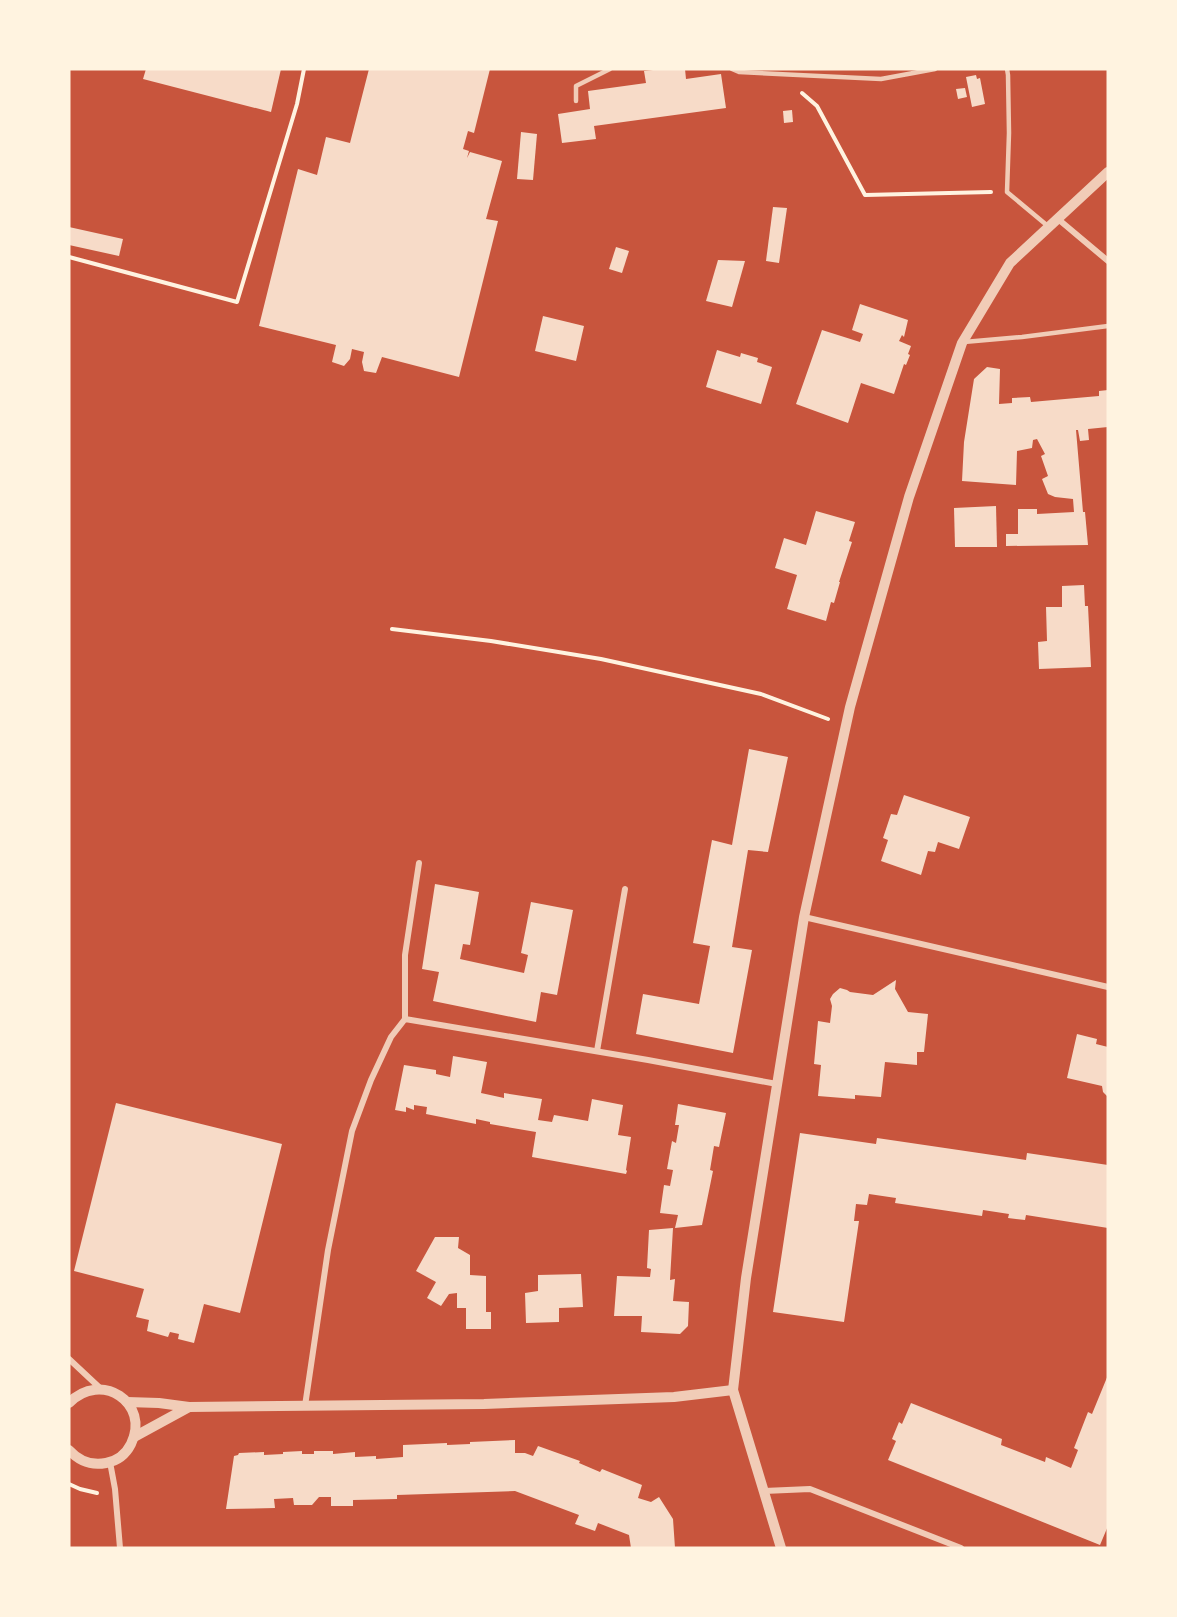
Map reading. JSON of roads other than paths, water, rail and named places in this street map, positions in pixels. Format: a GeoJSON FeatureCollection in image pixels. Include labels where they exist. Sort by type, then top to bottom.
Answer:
{"type":"FeatureCollection","features":[{"type":"Feature","properties":{"kind":"street"},"geometry":{"type":"LineString","coordinates":[[781,1548],[733,1390],[746,1278],[804,917],[850,707],[909,497],[962,343],[1010,263],[1108,172]]}},
{"type":"Feature","properties":{"kind":"street"},"geometry":{"type":"LineString","coordinates":[[1058,219],[1108,261]]}},
{"type":"Feature","properties":{"kind":"street"},"geometry":{"type":"LineString","coordinates":[[305,1407],[328,1250],[352,1131],[371,1080],[391,1037],[405,1019],[405,955],[419,863]]}},
{"type":"Feature","properties":{"kind":"street"},"geometry":{"type":"LineString","coordinates":[[597,1051],[625,889]]}},
{"type":"Feature","properties":{"kind":"street"},"geometry":{"type":"LineString","coordinates":[[804,917],[1108,987]]}},
{"type":"Feature","properties":{"kind":"street"},"geometry":{"type":"LineString","coordinates":[[405,1019],[777,1084]]}},
{"type":"Feature","properties":{"kind":"street"},"geometry":{"type":"LineString","coordinates":[[69,1359],[100,1389]]}},
{"type":"Feature","properties":{"kind":"street"},"geometry":{"type":"LineString","coordinates":[[69,1402],[89,1390],[100,1389],[119,1395],[134,1413],[136,1425],[129,1448],[121,1457],[110,1462],[98,1464],[86,1462],[69,1450]]}},
{"type":"Feature","properties":{"kind":"street"},"geometry":{"type":"LineString","coordinates":[[127,1402],[189,1407],[519,1403],[674,1396],[733,1390]]}},
{"type":"Feature","properties":{"kind":"street"},"geometry":{"type":"LineString","coordinates":[[134,1437],[189,1407]]}},
{"type":"Feature","properties":{"kind":"street"},"geometry":{"type":"LineString","coordinates":[[110,1462],[115,1489],[120,1548]]}},
{"type":"Feature","properties":{"kind":"street"},"geometry":{"type":"LineString","coordinates":[[764,1491],[810,1489],[962,1548]]}},
{"type":"Feature","properties":{"kind":"lane"},"geometry":{"type":"LineString","coordinates":[[576,101],[576,86],[610,69]]}},
{"type":"Feature","properties":{"kind":"lane"},"geometry":{"type":"LineString","coordinates":[[732,69],[739,72],[881,79],[935,69]]}},
{"type":"Feature","properties":{"kind":"lane"},"geometry":{"type":"LineString","coordinates":[[1007,69],[1009,133],[1007,192],[1049,227]]}},
{"type":"Feature","properties":{"kind":"lane"},"geometry":{"type":"LineString","coordinates":[[962,343],[1108,326]]}}]}
